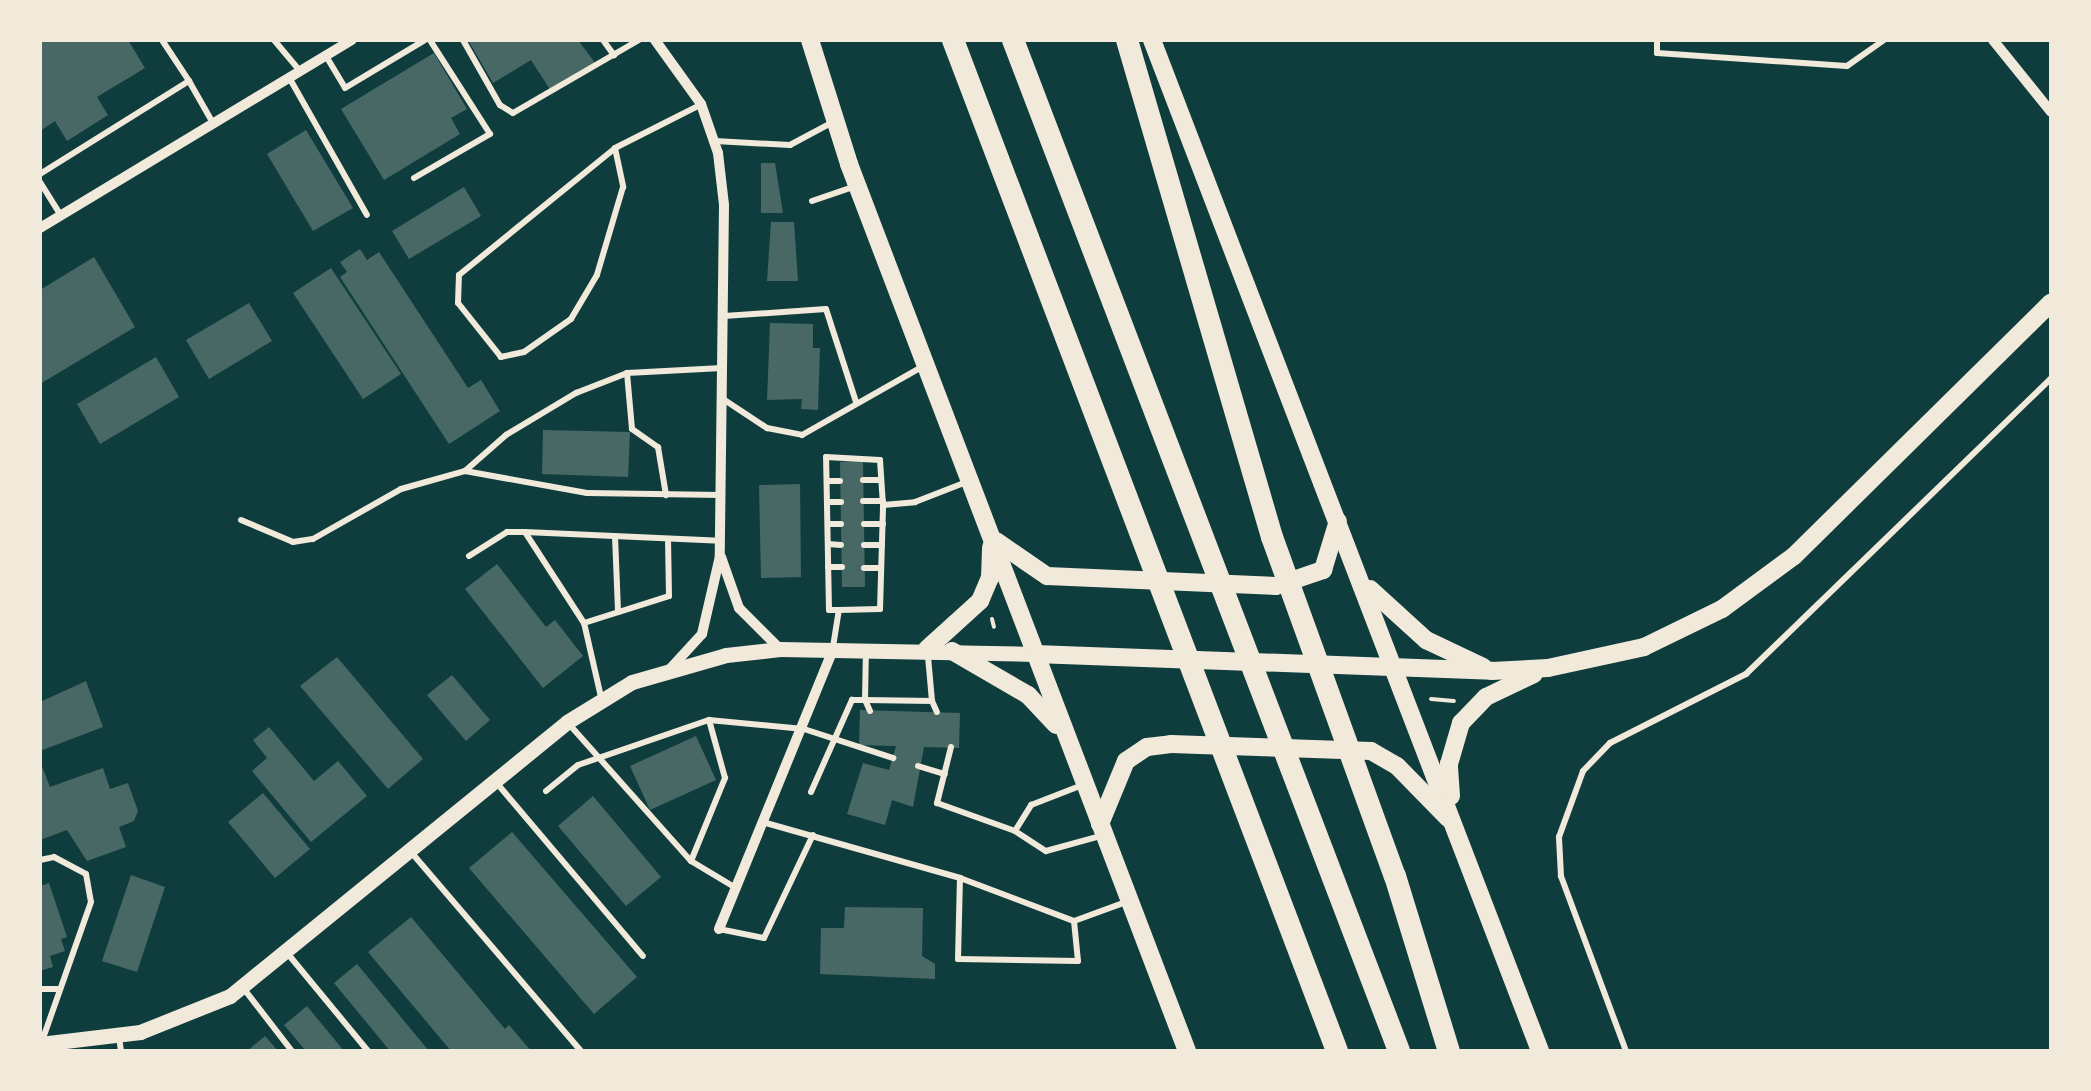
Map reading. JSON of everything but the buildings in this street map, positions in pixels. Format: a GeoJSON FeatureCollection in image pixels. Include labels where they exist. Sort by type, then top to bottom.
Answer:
{"type":"FeatureCollection","features":[{"type":"Feature","properties":{"kind":"highway"},"geometry":{"type":"LineString","coordinates":[[953,40],[1338,1051]]}},
{"type":"Feature","properties":{"kind":"highway"},"geometry":{"type":"LineString","coordinates":[[1014,40],[1399,1051]]}},
{"type":"Feature","properties":{"kind":"highway"},"geometry":{"type":"LineString","coordinates":[[1127,40],[1272,537],[1395,876],[1449,1051]]}},
{"type":"Feature","properties":{"kind":"main road"},"geometry":{"type":"LineString","coordinates":[[810,40],[857,185],[1187,1051]]}},
{"type":"Feature","properties":{"kind":"main road"},"geometry":{"type":"LineString","coordinates":[[1152,40],[1397,670],[1540,1051]]}},
{"type":"Feature","properties":{"kind":"main road"},"geometry":{"type":"LineString","coordinates":[[1035,654],[1088,660],[1492,672],[1548,668],[1644,647],[1760,584],[2051,304]]}},
{"type":"Feature","properties":{"kind":"main road"},"geometry":{"type":"LineString","coordinates":[[991,536],[1024,566],[1058,578],[1276,586],[1310,579],[1330,559],[1338,520]]}},
{"type":"Feature","properties":{"kind":"main road"},"geometry":{"type":"LineString","coordinates":[[927,649],[980,601],[990,578],[991,536]]}},
{"type":"Feature","properties":{"kind":"main road"},"geometry":{"type":"LineString","coordinates":[[1359,576],[1408,627],[1492,672]]}},
{"type":"Feature","properties":{"kind":"main road"},"geometry":{"type":"LineString","coordinates":[[952,650],[1028,695],[1071,746]]}},
{"type":"Feature","properties":{"kind":"main road"},"geometry":{"type":"LineString","coordinates":[[1455,826],[1450,764],[1461,723],[1496,691],[1548,668]]}},
{"type":"Feature","properties":{"kind":"main road"},"geometry":{"type":"LineString","coordinates":[[1103,829],[1126,760],[1147,747],[1171,744],[1370,751],[1396,766],[1455,826]]}},
{"type":"Feature","properties":{"kind":"street"},"geometry":{"type":"LineString","coordinates":[[40,228],[352,40]]}},
{"type":"Feature","properties":{"kind":"street"},"geometry":{"type":"LineString","coordinates":[[656,40],[701,104],[715,141],[724,205],[720,556],[702,634],[670,668]]}},
{"type":"Feature","properties":{"kind":"street"},"geometry":{"type":"LineString","coordinates":[[1994,40],[2051,112]]}},
{"type":"Feature","properties":{"kind":"street"},"geometry":{"type":"LineString","coordinates":[[720,556],[739,608],[780,649]]}},
{"type":"Feature","properties":{"kind":"street"},"geometry":{"type":"LineString","coordinates":[[41,1044],[120,1043],[243,988],[567,722],[602,698],[670,668],[780,649],[1035,654]]}},
{"type":"Feature","properties":{"kind":"street"},"geometry":{"type":"LineString","coordinates":[[720,928],[766,823],[833,649]]}},
{"type":"Feature","properties":{"kind":"lane"},"geometry":{"type":"LineString","coordinates":[[162,40],[214,123]]}},
{"type":"Feature","properties":{"kind":"lane"},"geometry":{"type":"LineString","coordinates":[[274,40],[367,215]]}},
{"type":"Feature","properties":{"kind":"lane"},"geometry":{"type":"LineString","coordinates":[[326,56],[345,88],[428,40],[490,134],[414,178]]}},
{"type":"Feature","properties":{"kind":"lane"},"geometry":{"type":"LineString","coordinates":[[463,40],[500,105],[512,114],[639,40]]}},
{"type":"Feature","properties":{"kind":"lane"},"geometry":{"type":"LineString","coordinates":[[603,40],[614,56]]}},
{"type":"Feature","properties":{"kind":"lane"},"geometry":{"type":"LineString","coordinates":[[1657,40],[1657,53],[1847,66],[1884,40]]}},
{"type":"Feature","properties":{"kind":"lane"},"geometry":{"type":"LineString","coordinates":[[61,215],[40,178],[189,82]]}},
{"type":"Feature","properties":{"kind":"lane"},"geometry":{"type":"LineString","coordinates":[[616,148],[623,187],[597,275],[571,319],[524,352],[501,358],[458,303],[460,275],[616,148],[701,104]]}},
{"type":"Feature","properties":{"kind":"lane"},"geometry":{"type":"LineString","coordinates":[[715,141],[790,145],[834,122]]}},
{"type":"Feature","properties":{"kind":"lane"},"geometry":{"type":"LineString","coordinates":[[812,201],[857,185]]}},
{"type":"Feature","properties":{"kind":"lane"},"geometry":{"type":"LineString","coordinates":[[724,316],[826,310],[856,402]]}},
{"type":"Feature","properties":{"kind":"lane"},"geometry":{"type":"LineString","coordinates":[[723,399],[768,428],[802,434],[926,365]]}},
{"type":"Feature","properties":{"kind":"lane"},"geometry":{"type":"LineString","coordinates":[[241,520],[293,542],[313,538],[400,489],[465,471],[520,427],[627,373],[723,368]]}},
{"type":"Feature","properties":{"kind":"lane"},"geometry":{"type":"LineString","coordinates":[[627,373],[632,429],[658,447],[666,495]]}},
{"type":"Feature","properties":{"kind":"lane"},"geometry":{"type":"LineString","coordinates":[[1626,1051],[1561,876],[1559,838],[1568,800],[1584,771],[1610,743],[1746,674],[2051,378]]}},
{"type":"Feature","properties":{"kind":"lane"},"geometry":{"type":"LineString","coordinates":[[857,456],[880,460],[880,608],[830,610],[827,481],[826,458],[857,456]]}},
{"type":"Feature","properties":{"kind":"lane"},"geometry":{"type":"LineString","coordinates":[[465,471],[588,493],[722,494]]}},
{"type":"Feature","properties":{"kind":"lane"},"geometry":{"type":"LineString","coordinates":[[863,480],[881,480]]}},
{"type":"Feature","properties":{"kind":"lane"},"geometry":{"type":"LineString","coordinates":[[827,481],[840,481]]}},
{"type":"Feature","properties":{"kind":"lane"},"geometry":{"type":"LineString","coordinates":[[864,502],[915,502],[970,481]]}},
{"type":"Feature","properties":{"kind":"lane"},"geometry":{"type":"LineString","coordinates":[[827,502],[840,502]]}},
{"type":"Feature","properties":{"kind":"lane"},"geometry":{"type":"LineString","coordinates":[[828,524],[841,524]]}},
{"type":"Feature","properties":{"kind":"lane"},"geometry":{"type":"LineString","coordinates":[[864,524],[882,524]]}},
{"type":"Feature","properties":{"kind":"lane"},"geometry":{"type":"LineString","coordinates":[[469,556],[506,532],[720,541]]}},
{"type":"Feature","properties":{"kind":"lane"},"geometry":{"type":"LineString","coordinates":[[525,532],[584,623],[602,698]]}},
{"type":"Feature","properties":{"kind":"lane"},"geometry":{"type":"LineString","coordinates":[[615,536],[618,612]]}},
{"type":"Feature","properties":{"kind":"lane"},"geometry":{"type":"LineString","coordinates":[[584,623],[669,596],[668,539]]}},
{"type":"Feature","properties":{"kind":"lane"},"geometry":{"type":"LineString","coordinates":[[828,544],[841,545]]}},
{"type":"Feature","properties":{"kind":"lane"},"geometry":{"type":"LineString","coordinates":[[864,545],[882,545]]}},
{"type":"Feature","properties":{"kind":"lane"},"geometry":{"type":"LineString","coordinates":[[828,566],[842,567]]}},
{"type":"Feature","properties":{"kind":"lane"},"geometry":{"type":"LineString","coordinates":[[864,568],[881,568]]}},
{"type":"Feature","properties":{"kind":"lane"},"geometry":{"type":"LineString","coordinates":[[833,649],[839,610]]}},
{"type":"Feature","properties":{"kind":"lane"},"geometry":{"type":"LineString","coordinates":[[866,648],[865,700],[870,710]]}},
{"type":"Feature","properties":{"kind":"lane"},"geometry":{"type":"LineString","coordinates":[[927,649],[932,702],[937,712]]}},
{"type":"Feature","properties":{"kind":"lane"},"geometry":{"type":"LineString","coordinates":[[811,792],[852,700],[932,702]]}},
{"type":"Feature","properties":{"kind":"lane"},"geometry":{"type":"LineString","coordinates":[[691,861],[724,778],[710,720]]}},
{"type":"Feature","properties":{"kind":"lane"},"geometry":{"type":"LineString","coordinates":[[546,791],[578,765],[600,763],[710,720],[804,729],[893,758],[886,746]]}},
{"type":"Feature","properties":{"kind":"lane"},"geometry":{"type":"LineString","coordinates":[[567,722],[691,861],[738,889]]}},
{"type":"Feature","properties":{"kind":"lane"},"geometry":{"type":"LineString","coordinates":[[951,748],[937,803],[1015,831],[1046,850],[1103,829]]}},
{"type":"Feature","properties":{"kind":"lane"},"geometry":{"type":"LineString","coordinates":[[918,766],[945,774]]}},
{"type":"Feature","properties":{"kind":"lane"},"geometry":{"type":"LineString","coordinates":[[495,780],[642,956]]}},
{"type":"Feature","properties":{"kind":"lane"},"geometry":{"type":"LineString","coordinates":[[1015,831],[1031,805],[1086,784]]}},
{"type":"Feature","properties":{"kind":"lane"},"geometry":{"type":"LineString","coordinates":[[766,823],[960,878],[1074,922],[1130,900]]}},
{"type":"Feature","properties":{"kind":"lane"},"geometry":{"type":"LineString","coordinates":[[720,928],[764,938],[813,835]]}},
{"type":"Feature","properties":{"kind":"lane"},"geometry":{"type":"LineString","coordinates":[[410,851],[581,1051]]}},
{"type":"Feature","properties":{"kind":"lane"},"geometry":{"type":"LineString","coordinates":[[40,860],[54,857],[86,874],[91,902],[41,1044]]}},
{"type":"Feature","properties":{"kind":"lane"},"geometry":{"type":"LineString","coordinates":[[960,878],[958,959],[1078,962],[1074,922]]}},
{"type":"Feature","properties":{"kind":"lane"},"geometry":{"type":"LineString","coordinates":[[288,954],[368,1051]]}},
{"type":"Feature","properties":{"kind":"lane"},"geometry":{"type":"LineString","coordinates":[[40,988],[60,989]]}},
{"type":"Feature","properties":{"kind":"lane"},"geometry":{"type":"LineString","coordinates":[[243,988],[292,1051]]}},
{"type":"Feature","properties":{"kind":"path"},"geometry":{"type":"LineString","coordinates":[[982,616],[1006,620]]}},
{"type":"Feature","properties":{"kind":"path"},"geometry":{"type":"LineString","coordinates":[[992,619],[994,627]]}},
{"type":"Feature","properties":{"kind":"path"},"geometry":{"type":"LineString","coordinates":[[1432,699],[1459,704]]}}]}
